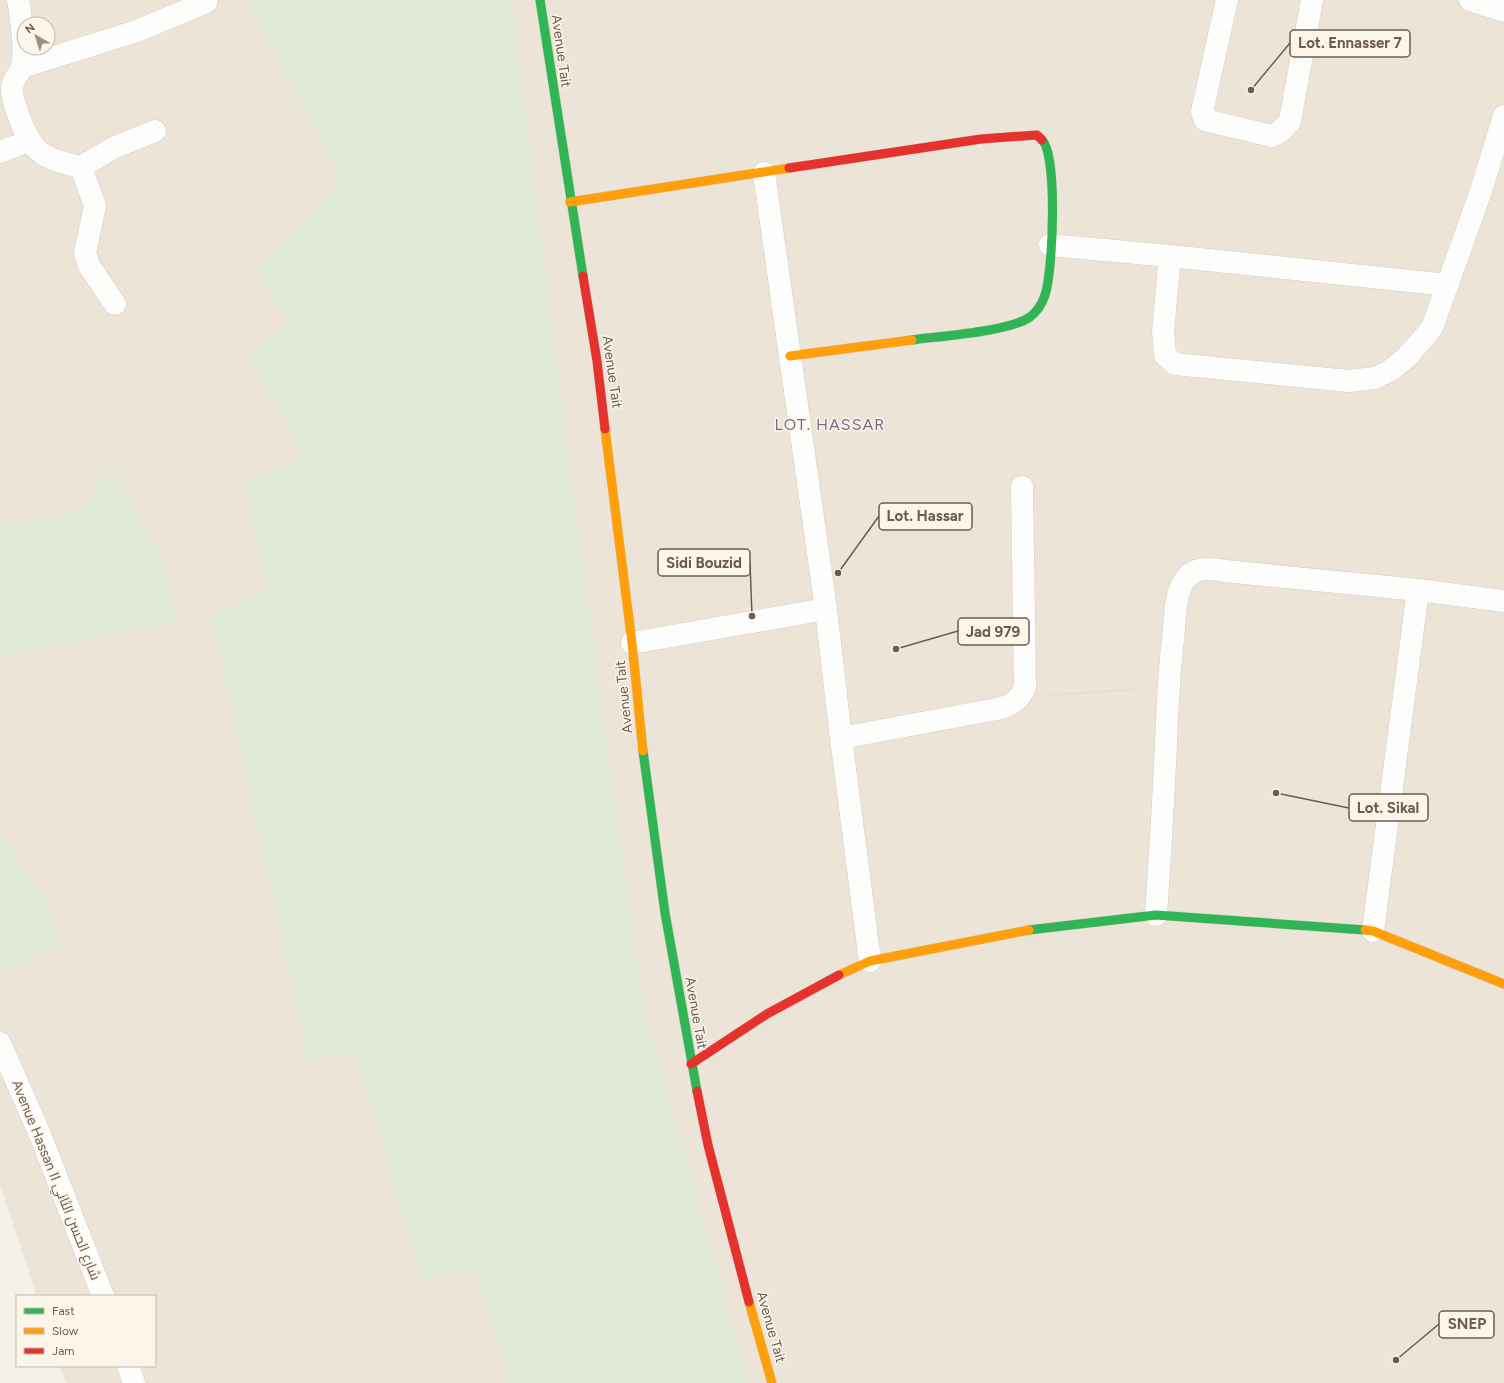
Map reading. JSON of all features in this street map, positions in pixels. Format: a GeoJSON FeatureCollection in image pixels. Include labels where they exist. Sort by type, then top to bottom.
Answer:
{"type":"FeatureCollection","features":[{"type":"Feature","properties":{"kind":"street"},"geometry":{"type":"LineString","coordinates":[[18,0],[23,33],[22,67],[12,86],[13,98],[28,140],[47,157],[58,162],[81,167],[115,148],[155,131]]}},
{"type":"Feature","properties":{"kind":"street","name":"Avenue Tait"},"geometry":{"type":"LineString","coordinates":[[540,0],[570,202],[597,361],[632,643],[644,760],[664,905],[691,1064],[709,1151],[739,1268],[772,1383]]}},
{"type":"Feature","properties":{"kind":"street"},"geometry":{"type":"LineString","coordinates":[[1227,0],[1202,112],[1205,120],[1272,136],[1280,132],[1290,121],[1312,0]]}},
{"type":"Feature","properties":{"kind":"street"},"geometry":{"type":"LineString","coordinates":[[1470,0],[1504,11]]}},
{"type":"Feature","properties":{"kind":"street"},"geometry":{"type":"LineString","coordinates":[[22,67],[137,30],[206,2]]}},
{"type":"Feature","properties":{"kind":"street"},"geometry":{"type":"LineString","coordinates":[[1170,256],[1163,331],[1165,355],[1175,364],[1349,382],[1375,378],[1391,370],[1407,357],[1432,328],[1481,191],[1504,116]]}},
{"type":"Feature","properties":{"kind":"street"},"geometry":{"type":"LineString","coordinates":[[570,202],[981,139],[1037,135],[1047,145],[1051,166],[1048,281],[1043,304],[1025,321],[998,328],[790,356]]}},
{"type":"Feature","properties":{"kind":"street"},"geometry":{"type":"LineString","coordinates":[[0,152],[28,140]]}},
{"type":"Feature","properties":{"kind":"street"},"geometry":{"type":"LineString","coordinates":[[81,167],[95,206],[86,253],[89,266],[115,304]]}},
{"type":"Feature","properties":{"kind":"street"},"geometry":{"type":"LineString","coordinates":[[764,173],[826,609],[870,961]]}},
{"type":"Feature","properties":{"kind":"street"},"geometry":{"type":"LineString","coordinates":[[1050,245],[1448,285]]}},
{"type":"Feature","properties":{"kind":"street"},"geometry":{"type":"LineString","coordinates":[[841,738],[1002,708],[1012,704],[1021,697],[1025,687],[1022,487]]}},
{"type":"Feature","properties":{"kind":"street"},"geometry":{"type":"LineString","coordinates":[[1156,915],[1164,781],[1167,688],[1177,598],[1184,580],[1200,569],[1211,568],[1225,571],[1418,590],[1504,601]]}},
{"type":"Feature","properties":{"kind":"street"},"geometry":{"type":"LineString","coordinates":[[1373,931],[1418,590]]}},
{"type":"Feature","properties":{"kind":"street"},"geometry":{"type":"LineString","coordinates":[[632,643],[826,609]]}},
{"type":"Feature","properties":{"kind":"street"},"geometry":{"type":"LineString","coordinates":[[691,1064],[768,1014],[815,987],[870,961],[1047,926],[1156,915],[1373,931],[1504,984]]}},
{"type":"Feature","properties":{"kind":"street","name":"Avenue Hassan II شارع الحسن الثاني"},"geometry":{"type":"LineString","coordinates":[[0,1043],[41,1137],[103,1295]]}},
{"type":"Feature","properties":{"kind":"street"},"geometry":{"type":"LineString","coordinates":[[128,1367],[134,1383]]}},
{"type":"Feature","properties":{"kind":"path"},"geometry":{"type":"LineString","coordinates":[[1021,697],[1167,688]]}},
{"type":"Feature","properties":{"kind":"shaded area"},"geometry":{"type":"Polygon","coordinates":[[[0,0],[1504,0],[1504,1383],[66,1383],[60,1367],[156,1367],[156,1295],[37,1295],[0,1185],[0,0]]]}},
{"type":"Feature","properties":{"kind":"green space"},"geometry":{"type":"Polygon","coordinates":[[[245,0],[512,0],[574,502],[643,1006],[749,1383],[509,1383],[474,1268],[421,1281],[355,1051],[308,1061],[211,614],[266,592],[245,484],[304,454],[247,357],[288,324],[254,270],[342,178],[245,0]]]}},
{"type":"Feature","properties":{"kind":"green space"},"geometry":{"type":"Polygon","coordinates":[[[112,469],[162,557],[178,622],[0,658],[0,524],[77,512],[112,469]]]}},
{"type":"Feature","properties":{"kind":"green space"},"geometry":{"type":"Polygon","coordinates":[[[0,830],[46,903],[62,946],[0,973],[0,830]]]}},
{"type":"Feature","properties":{"kind":"traffic: fast"},"geometry":{"type":"LineString","coordinates":[[540,0],[583,276]]}},
{"type":"Feature","properties":{"kind":"traffic: fast"},"geometry":{"type":"LineString","coordinates":[[912,340],[973,333],[1020,322],[1030,317],[1043,301],[1048,282],[1052,240],[1052,190],[1047,150],[1042,140]]}},
{"type":"Feature","properties":{"kind":"traffic: fast"},"geometry":{"type":"LineString","coordinates":[[643,751],[665,913],[697,1091]]}},
{"type":"Feature","properties":{"kind":"traffic: fast"},"geometry":{"type":"LineString","coordinates":[[1029,930],[1156,915],[1365,930]]}},
{"type":"Feature","properties":{"kind":"traffic: slow"},"geometry":{"type":"LineString","coordinates":[[570,202],[789,168]]}},
{"type":"Feature","properties":{"kind":"traffic: slow"},"geometry":{"type":"LineString","coordinates":[[790,356],[912,340]]}},
{"type":"Feature","properties":{"kind":"traffic: slow"},"geometry":{"type":"LineString","coordinates":[[605,429],[632,643],[643,751]]}},
{"type":"Feature","properties":{"kind":"traffic: slow"},"geometry":{"type":"LineString","coordinates":[[839,975],[870,961],[1029,930]]}},
{"type":"Feature","properties":{"kind":"traffic: slow"},"geometry":{"type":"LineString","coordinates":[[1365,930],[1373,931],[1504,984]]}},
{"type":"Feature","properties":{"kind":"traffic: slow"},"geometry":{"type":"LineString","coordinates":[[749,1302],[772,1383]]}},
{"type":"Feature","properties":{"kind":"traffic: jam"},"geometry":{"type":"LineString","coordinates":[[789,168],[981,139],[1037,135],[1042,140]]}},
{"type":"Feature","properties":{"kind":"traffic: jam"},"geometry":{"type":"LineString","coordinates":[[583,276],[597,361],[605,429]]}},
{"type":"Feature","properties":{"kind":"traffic: jam"},"geometry":{"type":"LineString","coordinates":[[691,1064],[767,1014],[839,975]]}},
{"type":"Feature","properties":{"kind":"traffic: jam"},"geometry":{"type":"LineString","coordinates":[[697,1091],[708,1145],[749,1302]]}},
{"type":"Feature","properties":{"kind":"place","name":"Lot. Ennasser 7"},"geometry":{"type":"Point","coordinates":[1251,90]}},
{"type":"Feature","properties":{"kind":"place","name":"Lot. Hassar"},"geometry":{"type":"Point","coordinates":[838,573]}},
{"type":"Feature","properties":{"kind":"place","name":"Sidi Bouzid"},"geometry":{"type":"Point","coordinates":[752,616]}},
{"type":"Feature","properties":{"kind":"place","name":"Jad 979"},"geometry":{"type":"Point","coordinates":[896,649]}},
{"type":"Feature","properties":{"kind":"place","name":"Lot. Sikal"},"geometry":{"type":"Point","coordinates":[1276,793]}},
{"type":"Feature","properties":{"kind":"place","name":"SNEP"},"geometry":{"type":"Point","coordinates":[1396,1360]}},
{"type":"Feature","properties":{"kind":"district","name":"LOT. HASSAR"},"geometry":{"type":"Point","coordinates":[830,424]}}]}
